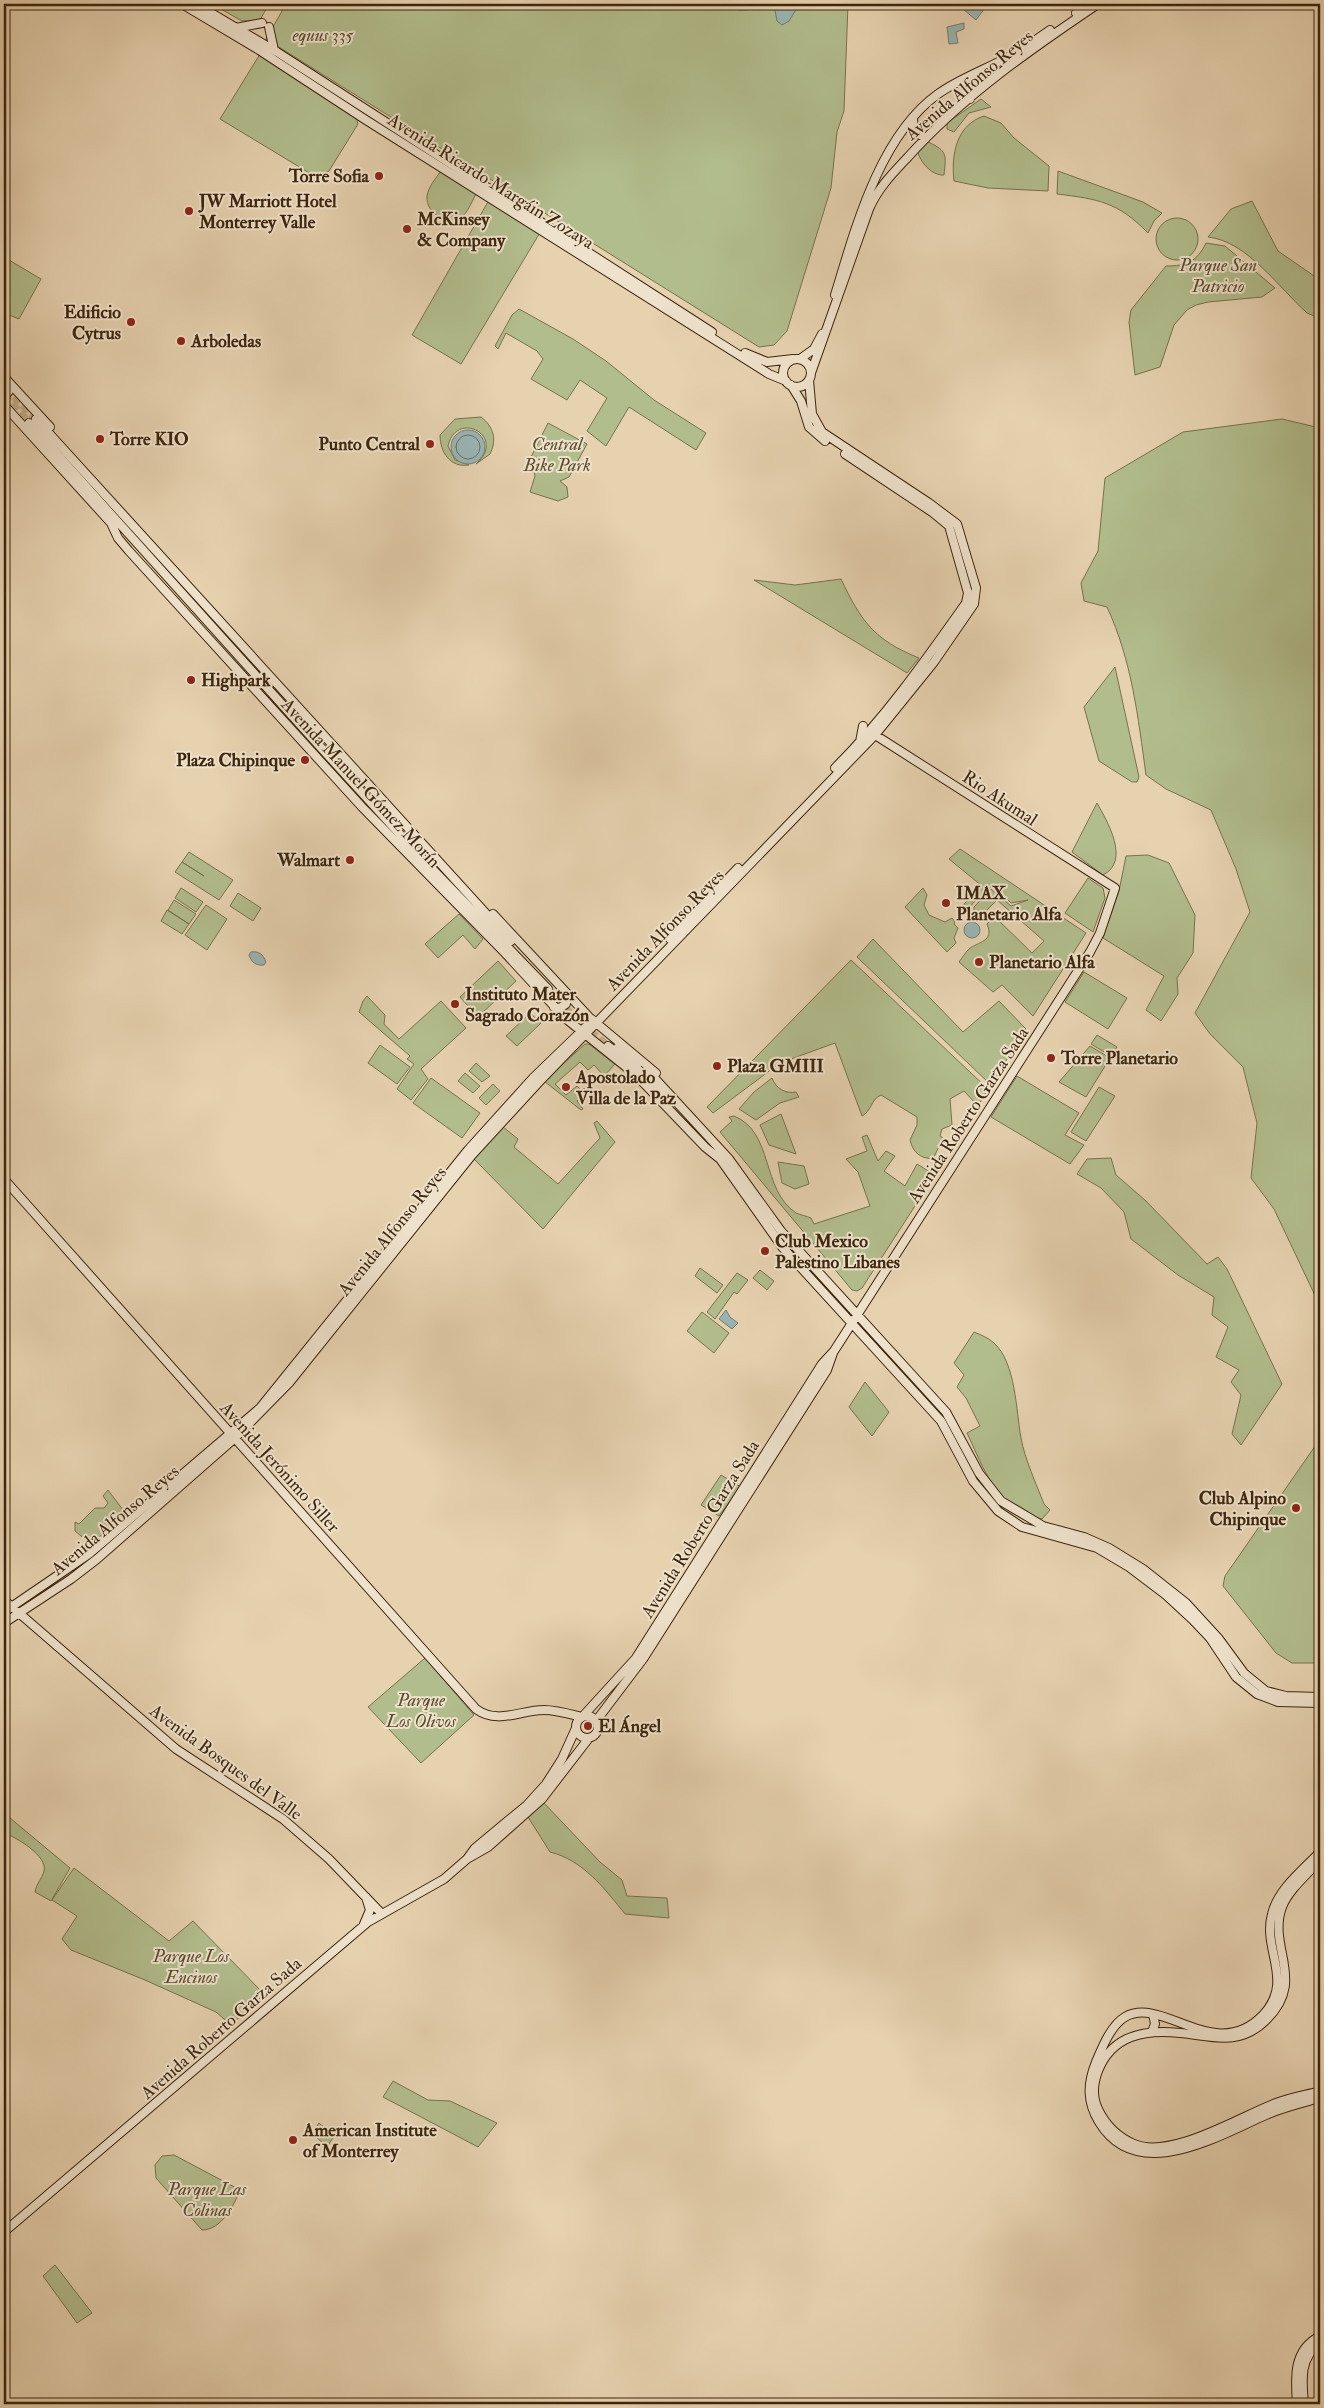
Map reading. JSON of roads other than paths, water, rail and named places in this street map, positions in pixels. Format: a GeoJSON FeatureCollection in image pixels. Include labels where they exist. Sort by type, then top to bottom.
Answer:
{"type":"FeatureCollection","features":[{"type":"Feature","properties":{"kind":"street","name":"Avenida Ricardo Margáin Zozaya"},"geometry":{"type":"LineString","coordinates":[[182,4],[259,50],[366,120],[774,377],[788,383]]}},
{"type":"Feature","properties":{"kind":"street","name":"Avenida Ricardo Margáin Zozaya"},"geometry":{"type":"LineString","coordinates":[[196,4],[274,50],[745,353],[767,362],[797,359]]}},
{"type":"Feature","properties":{"kind":"street","name":"Avenida Alfonso Reyes"},"geometry":{"type":"LineString","coordinates":[[797,359],[814,349],[818,343],[863,207],[890,150],[913,118],[935,96],[1011,56],[1089,4]]}},
{"type":"Feature","properties":{"kind":"street","name":"Avenida Alfonso Reyes"},"geometry":{"type":"LineString","coordinates":[[6,1622],[90,1564],[233,1436],[289,1383],[472,1155],[583,1034],[873,734],[976,599],[976,588],[959,530],[949,518],[929,503],[822,432],[812,414],[810,377],[874,199],[882,185],[925,138],[970,99],[1032,50],[1098,4]]}},
{"type":"Feature","properties":{"kind":"street"},"geometry":{"type":"LineString","coordinates":[[236,28],[266,25],[274,50]]}},
{"type":"Feature","properties":{"kind":"street"},"geometry":{"type":"LineString","coordinates":[[963,80],[970,88],[970,99]]}},
{"type":"Feature","properties":{"kind":"street"},"geometry":{"type":"LineString","coordinates":[[913,118],[914,131],[925,138]]}},
{"type":"Feature","properties":{"kind":"street"},"geometry":{"type":"LineString","coordinates":[[797,359],[808,363],[810,377],[799,387],[788,383],[784,376],[785,366],[797,359]]}},
{"type":"Feature","properties":{"kind":"street"},"geometry":{"type":"LineString","coordinates":[[774,377],[797,394]]}},
{"type":"Feature","properties":{"kind":"street"},"geometry":{"type":"LineString","coordinates":[[4,397],[9,391],[6,383]]}},
{"type":"Feature","properties":{"kind":"street","name":"Avenida Manuel Gómez Morín"},"geometry":{"type":"LineString","coordinates":[[6,383],[36,420],[129,533],[282,705],[454,890],[549,987],[466,892],[36,420]]}},
{"type":"Feature","properties":{"kind":"street","name":"Avenida Alfonso Reyes"},"geometry":{"type":"LineString","coordinates":[[788,383],[797,394],[806,421],[814,432],[943,520],[953,534],[968,598],[928,663]]}},
{"type":"Feature","properties":{"kind":"street","name":"Avenida Manuel Gómez Morín"},"geometry":{"type":"LineString","coordinates":[[4,405],[111,523],[118,538],[217,650],[362,807],[554,1007],[583,1034],[607,1040],[664,1080],[722,1143],[729,1159],[781,1232],[946,1412],[990,1489],[1007,1506],[1031,1519],[1041,1529]]}},
{"type":"Feature","properties":{"kind":"street"},"geometry":{"type":"LineString","coordinates":[[28,432],[27,425],[31,418],[36,420]]}},
{"type":"Feature","properties":{"kind":"street"},"geometry":{"type":"LineString","coordinates":[[129,533],[129,551]]}},
{"type":"Feature","properties":{"kind":"street"},"geometry":{"type":"LineString","coordinates":[[217,650],[226,653],[234,650]]}},
{"type":"Feature","properties":{"kind":"street"},"geometry":{"type":"LineString","coordinates":[[282,705],[287,726]]}},
{"type":"Feature","properties":{"kind":"street"},"geometry":{"type":"LineString","coordinates":[[860,743],[863,726]]}},
{"type":"Feature","properties":{"kind":"street","name":"Avenida Alfonso Reyes"},"geometry":{"type":"LineString","coordinates":[[597,1020],[860,743],[873,734]]}},
{"type":"Feature","properties":{"kind":"street","name":"Rio Akumal"},"geometry":{"type":"LineString","coordinates":[[873,734],[1114,888]]}},
{"type":"Feature","properties":{"kind":"street"},"geometry":{"type":"LineString","coordinates":[[310,750],[324,751]]}},
{"type":"Feature","properties":{"kind":"street"},"geometry":{"type":"LineString","coordinates":[[350,779],[362,807]]}},
{"type":"Feature","properties":{"kind":"street"},"geometry":{"type":"LineString","coordinates":[[1099,879],[1111,899]]}},
{"type":"Feature","properties":{"kind":"street","name":"Avenida Roberto Garza Sada"},"geometry":{"type":"LineString","coordinates":[[596,1721],[633,1672],[663,1627],[826,1370],[834,1352],[1090,952],[1100,933],[1114,888]]}},
{"type":"Feature","properties":{"kind":"street"},"geometry":{"type":"LineString","coordinates":[[454,890],[472,920]]}},
{"type":"Feature","properties":{"kind":"street","name":"Avenida Manuel Gómez Morín"},"geometry":{"type":"LineString","coordinates":[[466,892],[483,904],[566,993],[597,1020],[607,1040],[641,1079],[705,1147],[720,1159],[776,1238],[941,1421],[984,1496],[1005,1516],[1027,1529],[1041,1529]]}},
{"type":"Feature","properties":{"kind":"street"},"geometry":{"type":"LineString","coordinates":[[554,1007],[562,1007],[566,1004],[566,993]]}},
{"type":"Feature","properties":{"kind":"street"},"geometry":{"type":"LineString","coordinates":[[565,1018],[571,1033],[568,1043]]}},
{"type":"Feature","properties":{"kind":"street","name":"Avenida Alfonso Reyes"},"geometry":{"type":"LineString","coordinates":[[4,1612],[89,1554],[233,1436],[272,1395],[468,1150],[568,1043],[583,1034]]}},
{"type":"Feature","properties":{"kind":"street","name":"Avenida Jerónimo Siller"},"geometry":{"type":"LineString","coordinates":[[4,1179],[476,1709],[487,1715],[505,1717],[541,1710],[583,1717]]}},
{"type":"Feature","properties":{"kind":"street","name":"Avenida Roberto Garza Sada"},"geometry":{"type":"LineString","coordinates":[[583,1717],[631,1665],[822,1364],[834,1352]]}},
{"type":"Feature","properties":{"kind":"street"},"geometry":{"type":"LineString","coordinates":[[1027,1529],[1031,1519]]}},
{"type":"Feature","properties":{"kind":"street"},"geometry":{"type":"LineString","coordinates":[[1041,1529],[1101,1544],[1143,1569],[1186,1603],[1219,1639],[1244,1673],[1266,1691],[1286,1696],[1320,1697]]}},
{"type":"Feature","properties":{"kind":"street"},"geometry":{"type":"LineString","coordinates":[[1041,1529],[1097,1548],[1144,1578],[1193,1620],[1210,1638],[1236,1678],[1257,1694],[1278,1702],[1295,1704],[1320,1703]]}},
{"type":"Feature","properties":{"kind":"street","name":"Avenida Bosques del Valle"},"geometry":{"type":"LineString","coordinates":[[4,1600],[176,1749],[283,1819],[329,1859],[382,1913]]}},
{"type":"Feature","properties":{"kind":"street"},"geometry":{"type":"LineString","coordinates":[[6,1622],[21,1621],[33,1625]]}},
{"type":"Feature","properties":{"kind":"street"},"geometry":{"type":"LineString","coordinates":[[633,1672],[643,1652],[643,1647],[648,1644],[658,1629],[663,1627]]}},
{"type":"Feature","properties":{"kind":"street"},"geometry":{"type":"LineString","coordinates":[[609,1705],[611,1685]]}},
{"type":"Feature","properties":{"kind":"street","name":"Avenida Jerónimo Siller"},"geometry":{"type":"LineString","coordinates":[[561,1714],[576,1726]]}},
{"type":"Feature","properties":{"kind":"street"},"geometry":{"type":"LineString","coordinates":[[583,1717],[592,1717],[596,1721],[598,1731],[589,1738],[582,1737],[576,1726],[583,1717]]}},
{"type":"Feature","properties":{"kind":"street","name":"Avenida Roberto Garza Sada"},"geometry":{"type":"LineString","coordinates":[[467,1859],[475,1848],[527,1805],[542,1789],[562,1760],[576,1726]]}},
{"type":"Feature","properties":{"kind":"street","name":"Avenida Roberto Garza Sada"},"geometry":{"type":"LineString","coordinates":[[4,2232],[363,1927],[382,1913],[436,1885],[467,1859],[488,1847],[542,1799],[589,1738]]}},
{"type":"Feature","properties":{"kind":"street"},"geometry":{"type":"LineString","coordinates":[[1320,1845],[1319,1856],[1283,1906],[1278,1926],[1286,1978],[1279,2002],[1265,2022],[1251,2032],[1222,2039],[1179,2032],[1152,2032],[1123,2040],[1114,2045],[1106,2054],[1097,2073],[1094,2094],[1102,2116],[1117,2134],[1141,2146],[1164,2147],[1222,2130],[1282,2108],[1320,2098]]}},
{"type":"Feature","properties":{"kind":"street"},"geometry":{"type":"LineString","coordinates":[[1319,1856],[1283,1893],[1273,1910],[1270,1935],[1278,1966],[1278,1984],[1273,2001],[1263,2015],[1238,2029],[1218,2033],[1200,2031],[1143,2012],[1126,2017],[1119,2022],[1106,2043],[1090,2079],[1088,2095],[1092,2110],[1110,2135],[1141,2152],[1152,2154],[1188,2148],[1277,2103],[1320,2091]]}},
{"type":"Feature","properties":{"kind":"street"},"geometry":{"type":"LineString","coordinates":[[363,1927],[370,1910],[364,1893]]}},
{"type":"Feature","properties":{"kind":"street"},"geometry":{"type":"LineString","coordinates":[[1152,2032],[1155,2024],[1153,2014]]}},
{"type":"Feature","properties":{"kind":"street"},"geometry":{"type":"LineString","coordinates":[[1297,2404],[1296,2380],[1298,2360],[1306,2346],[1320,2336]]}},
{"type":"Feature","properties":{"kind":"street"},"geometry":{"type":"LineString","coordinates":[[1304,2404],[1303,2367],[1309,2354],[1320,2343]]}},
{"type":"Feature","properties":{"kind":"water"},"geometry":{"type":"Polygon","coordinates":[[[718,4],[762,4],[747,10],[739,10],[718,4]]]}},
{"type":"Feature","properties":{"kind":"water"},"geometry":{"type":"Polygon","coordinates":[[[767,4],[796,4],[797,8],[789,21],[782,25],[777,21],[775,10],[767,4]]]}},
{"type":"Feature","properties":{"kind":"water"},"geometry":{"type":"Polygon","coordinates":[[[957,4],[981,4],[985,8],[976,20],[957,4]]]}},
{"type":"Feature","properties":{"kind":"water"},"geometry":{"type":"Polygon","coordinates":[[[964,23],[964,29],[956,32],[958,43],[949,44],[947,27],[964,23]]]}},
{"type":"Feature","properties":{"kind":"water"},"geometry":{"type":"Polygon","coordinates":[[[468,430],[480,435],[485,447],[480,459],[468,464],[456,459],[451,447],[456,435],[468,430]]]}},
{"type":"Feature","properties":{"kind":"water"},"geometry":{"type":"Polygon","coordinates":[[[969,922],[975,922],[980,927],[978,936],[969,938],[964,933],[964,927],[969,922]]]}},
{"type":"Feature","properties":{"kind":"water"},"geometry":{"type":"Polygon","coordinates":[[[251,952],[262,955],[266,962],[264,965],[256,964],[251,960],[249,955],[251,952]]]}},
{"type":"Feature","properties":{"kind":"water"},"geometry":{"type":"Polygon","coordinates":[[[726,1310],[730,1317],[738,1323],[732,1329],[719,1319],[726,1310]]]}},
{"type":"Feature","properties":{"kind":"tunnel"},"geometry":{"type":"LineString","coordinates":[[6,388],[36,419]]}},
{"type":"Feature","properties":{"kind":"tunnel"},"geometry":{"type":"LineString","coordinates":[[4,395],[29,423]]}},
{"type":"Feature","properties":{"kind":"tunnel"},"geometry":{"type":"LineString","coordinates":[[548,989],[581,1025],[608,1046]]}},
{"type":"Feature","properties":{"kind":"place","name":"Torre Sofia"},"geometry":{"type":"Point","coordinates":[379,176]}},
{"type":"Feature","properties":{"kind":"place","name":"JW Marriott Hotel Monterrey Valle"},"geometry":{"type":"Point","coordinates":[189,211]}},
{"type":"Feature","properties":{"kind":"place","name":"McKinsey & Company"},"geometry":{"type":"Point","coordinates":[407,229]}},
{"type":"Feature","properties":{"kind":"place","name":"Edificio Cytrus"},"geometry":{"type":"Point","coordinates":[131,322]}},
{"type":"Feature","properties":{"kind":"place","name":"Arboledas"},"geometry":{"type":"Point","coordinates":[181,341]}},
{"type":"Feature","properties":{"kind":"place","name":"Torre KIO"},"geometry":{"type":"Point","coordinates":[100,439]}},
{"type":"Feature","properties":{"kind":"place","name":"Punto Central"},"geometry":{"type":"Point","coordinates":[430,444]}},
{"type":"Feature","properties":{"kind":"place","name":"Highpark"},"geometry":{"type":"Point","coordinates":[191,680]}},
{"type":"Feature","properties":{"kind":"place","name":"Plaza Chipinque"},"geometry":{"type":"Point","coordinates":[305,760]}},
{"type":"Feature","properties":{"kind":"place","name":"Walmart"},"geometry":{"type":"Point","coordinates":[350,860]}},
{"type":"Feature","properties":{"kind":"place","name":"IMAX Planetario Alfa"},"geometry":{"type":"Point","coordinates":[946,903]}},
{"type":"Feature","properties":{"kind":"place","name":"Planetario Alfa"},"geometry":{"type":"Point","coordinates":[979,962]}},
{"type":"Feature","properties":{"kind":"place","name":"Instituto Mater Sagrado Corazón"},"geometry":{"type":"Point","coordinates":[455,1004]}},
{"type":"Feature","properties":{"kind":"place","name":"Torre Planetario"},"geometry":{"type":"Point","coordinates":[1051,1058]}},
{"type":"Feature","properties":{"kind":"place","name":"Plaza GMIII"},"geometry":{"type":"Point","coordinates":[717,1066]}},
{"type":"Feature","properties":{"kind":"place","name":"Apostolado Villa de la Paz"},"geometry":{"type":"Point","coordinates":[566,1087]}},
{"type":"Feature","properties":{"kind":"place","name":"Club Mexico Palestino Libanes"},"geometry":{"type":"Point","coordinates":[765,1251]}},
{"type":"Feature","properties":{"kind":"place","name":"Club Alpino Chipinque"},"geometry":{"type":"Point","coordinates":[1296,1508]}},
{"type":"Feature","properties":{"kind":"place","name":"El Ángel"},"geometry":{"type":"Point","coordinates":[588,1726]}},
{"type":"Feature","properties":{"kind":"place","name":"American Institute of Monterrey"},"geometry":{"type":"Point","coordinates":[293,2140]}},
{"type":"Feature","properties":{"kind":"park label","name":"equus 335"},"geometry":{"type":"Point","coordinates":[323,35]}},
{"type":"Feature","properties":{"kind":"park label","name":"Parque San Patricio"},"geometry":{"type":"Point","coordinates":[1218,275]}},
{"type":"Feature","properties":{"kind":"park label","name":"Central Bike Park"},"geometry":{"type":"Point","coordinates":[557,454]}},
{"type":"Feature","properties":{"kind":"park label","name":"Parque Los Olivos"},"geometry":{"type":"Point","coordinates":[421,1710]}},
{"type":"Feature","properties":{"kind":"park label","name":"Parque Los Encinos"},"geometry":{"type":"Point","coordinates":[191,1966]}},
{"type":"Feature","properties":{"kind":"park label","name":"Parque Las Colinas"},"geometry":{"type":"Point","coordinates":[207,2199]}}]}
